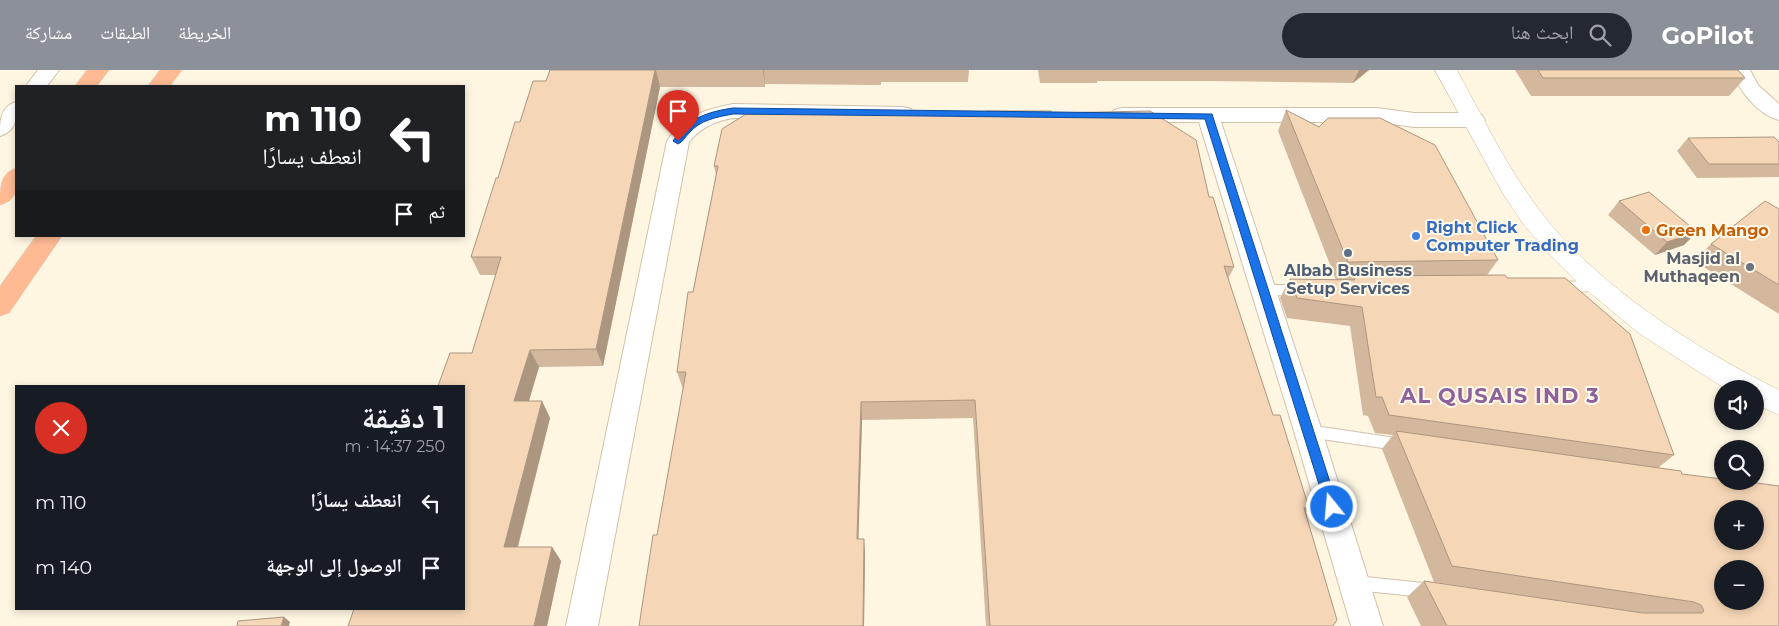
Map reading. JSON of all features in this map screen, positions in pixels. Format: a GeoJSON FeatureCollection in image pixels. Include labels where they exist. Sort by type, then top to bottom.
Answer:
{"type":"FeatureCollection","features":[{"type":"Feature","properties":{"kind":"highway"},"geometry":{"type":"LineString","coordinates":[[87,85],[98,70]]}},
{"type":"Feature","properties":{"kind":"highway"},"geometry":{"type":"LineString","coordinates":[[160,85],[171,70]]}},
{"type":"Feature","properties":{"kind":"highway"},"geometry":{"type":"LineString","coordinates":[[0,196],[15,177]]}},
{"type":"Feature","properties":{"kind":"highway"},"geometry":{"type":"LineString","coordinates":[[0,306],[49,237]]}},
{"type":"Feature","properties":{"kind":"main road"},"geometry":{"type":"LineString","coordinates":[[1446,70],[1510,186],[1553,241],[1598,286],[1669,340],[1736,380]]}},
{"type":"Feature","properties":{"kind":"main road"},"geometry":{"type":"LineString","coordinates":[[1764,396],[1779,403]]}},
{"type":"Feature","properties":{"kind":"street"},"geometry":{"type":"LineString","coordinates":[[37,85],[49,70]]}},
{"type":"Feature","properties":{"kind":"street"},"geometry":{"type":"LineString","coordinates":[[1740,71],[1779,96]]}},
{"type":"Feature","properties":{"kind":"street"},"geometry":{"type":"LineString","coordinates":[[1740,71],[1750,89],[1769,107],[1779,113]]}},
{"type":"Feature","properties":{"kind":"street"},"geometry":{"type":"LineString","coordinates":[[0,129],[15,110]]}},
{"type":"Feature","properties":{"kind":"street"},"geometry":{"type":"LineString","coordinates":[[582,626],[675,153],[708,128],[750,113],[920,114]]}},
{"type":"Feature","properties":{"kind":"street"},"geometry":{"type":"LineString","coordinates":[[1099,115],[1377,115],[1414,120],[1470,114]]}},
{"type":"Feature","properties":{"kind":"street"},"geometry":{"type":"LineString","coordinates":[[1208,116],[1356,583],[1367,626]]}},
{"type":"Feature","properties":{"kind":"lane"},"geometry":{"type":"LineString","coordinates":[[1543,288],[1598,286]]}},
{"type":"Feature","properties":{"kind":"lane"},"geometry":{"type":"LineString","coordinates":[[1264,290],[1316,290]]}},
{"type":"Feature","properties":{"kind":"lane"},"geometry":{"type":"LineString","coordinates":[[1308,431],[1414,446]]}},
{"type":"Feature","properties":{"kind":"lane"},"geometry":{"type":"LineString","coordinates":[[1356,583],[1445,593]]}},
{"type":"Feature","properties":{"kind":"building"},"geometry":{"type":"Polygon","coordinates":[[[550,70],[655,70],[596,349],[530,350],[514,401],[542,401],[504,547],[552,547],[534,626],[348,626],[354,610],[465,610],[465,385],[438,385],[450,353],[472,353],[501,257],[471,257],[515,122],[520,122],[533,81],[546,81],[550,70]]]}},
{"type":"Feature","properties":{"kind":"building"},"geometry":{"type":"Polygon","coordinates":[[[1538,70],[1738,70],[1745,78],[1543,78],[1538,70]]]}},
{"type":"Feature","properties":{"kind":"building"},"geometry":{"type":"Polygon","coordinates":[[[1286,110],[1319,127],[1328,118],[1380,118],[1435,145],[1498,260],[1348,262],[1286,110]]]}},
{"type":"Feature","properties":{"kind":"building"},"geometry":{"type":"Polygon","coordinates":[[[986,111],[1051,111],[1052,113],[1150,111],[1196,140],[1209,197],[1213,197],[1234,267],[1224,266],[1273,415],[1280,415],[1309,508],[1304,508],[1337,620],[1333,626],[990,626],[975,400],[861,402],[857,539],[864,539],[863,626],[639,626],[653,535],[657,535],[686,372],[677,372],[688,292],[693,292],[718,166],[714,166],[722,129],[746,114],[986,114],[986,111]]]}},
{"type":"Feature","properties":{"kind":"building"},"geometry":{"type":"Polygon","coordinates":[[[1774,137],[1779,142],[1779,164],[1709,164],[1688,138],[1774,137]]]}},
{"type":"Feature","properties":{"kind":"building"},"geometry":{"type":"Polygon","coordinates":[[[1649,192],[1697,232],[1667,242],[1619,201],[1649,192]]]}},
{"type":"Feature","properties":{"kind":"building"},"geometry":{"type":"Polygon","coordinates":[[[1765,201],[1779,209],[1779,285],[1711,244],[1765,201]]]}},
{"type":"Feature","properties":{"kind":"building"},"geometry":{"type":"Polygon","coordinates":[[[1505,275],[1507,278],[1565,278],[1630,334],[1674,455],[1389,415],[1382,397],[1376,397],[1362,307],[1297,298],[1290,279],[1355,280],[1353,276],[1505,275]]]}},
{"type":"Feature","properties":{"kind":"building"},"geometry":{"type":"Polygon","coordinates":[[[1396,431],[1681,471],[1682,474],[1714,478],[1714,490],[1764,490],[1764,484],[1779,486],[1779,626],[1447,626],[1424,581],[1643,613],[1702,613],[1704,611],[1701,605],[1694,602],[1452,566],[1396,431]]]}},
{"type":"Feature","properties":{"kind":"building"},"geometry":{"type":"Polygon","coordinates":[[[284,617],[281,626],[237,626],[238,621],[284,617]]]}},
{"type":"Feature","properties":{"kind":"place","name":"Green Mango"},"geometry":{"type":"Point","coordinates":[1646,230]}},
{"type":"Feature","properties":{"kind":"place","name":"Right Click Computer Trading"},"geometry":{"type":"Point","coordinates":[1416,236]}},
{"type":"Feature","properties":{"kind":"place","name":"Albab Business Setup Services"},"geometry":{"type":"Point","coordinates":[1348,253]}},
{"type":"Feature","properties":{"kind":"place","name":"Masjid al Muthaqeen"},"geometry":{"type":"Point","coordinates":[1750,267]}},
{"type":"Feature","properties":{"kind":"district","name":"AL QUSAIS IND 3"},"geometry":{"type":"Point","coordinates":[1500,395]}},
{"type":"Feature","properties":{"kind":"route"},"geometry":{"type":"LineString","coordinates":[[678,141],[686,129],[699,120],[715,114],[733,111],[750,113],[1208,116],[1332,507]]}}]}
